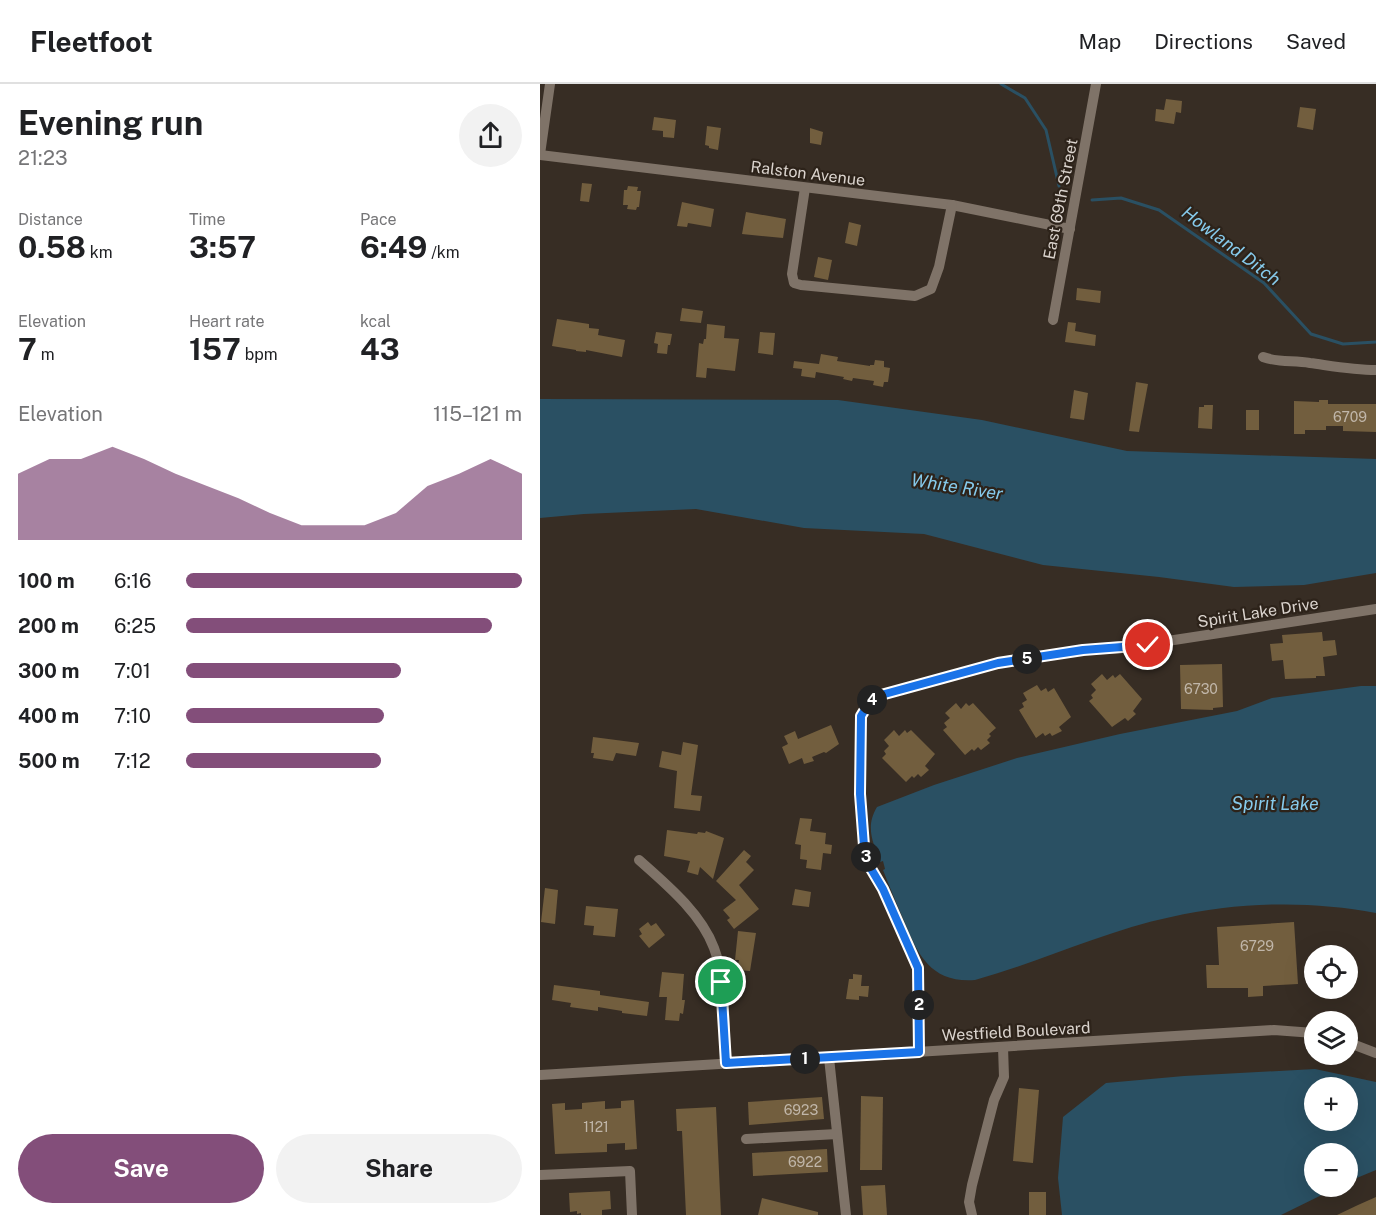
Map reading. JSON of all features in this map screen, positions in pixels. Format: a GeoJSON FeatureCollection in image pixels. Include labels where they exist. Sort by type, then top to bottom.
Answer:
{"type":"FeatureCollection","features":[{"type":"Feature","properties":{"kind":"street"},"geometry":{"type":"LineString","coordinates":[[540,154],[550,84]]}},
{"type":"Feature","properties":{"kind":"street","name":"East 69th Street"},"geometry":{"type":"LineString","coordinates":[[1053,320],[1096,84]]}},
{"type":"Feature","properties":{"kind":"street","name":"Ralston Avenue"},"geometry":{"type":"LineString","coordinates":[[540,154],[951,205],[1070,229]]}},
{"type":"Feature","properties":{"kind":"street"},"geometry":{"type":"LineString","coordinates":[[805,188],[792,274],[794,284],[915,296],[931,289],[939,267],[951,205]]}},
{"type":"Feature","properties":{"kind":"street"},"geometry":{"type":"LineString","coordinates":[[1263,357],[1272,361],[1309,362],[1349,370],[1376,370]]}},
{"type":"Feature","properties":{"kind":"street","name":"Spirit Lake Drive"},"geometry":{"type":"LineString","coordinates":[[919,1052],[918,968],[883,889],[867,862],[864,846],[860,794],[861,724],[863,711],[871,700],[881,695],[998,663],[1083,650],[1148,645],[1376,609]]}},
{"type":"Feature","properties":{"kind":"street"},"geometry":{"type":"LineString","coordinates":[[639,860],[670,887],[693,912],[714,948],[721,982],[726,1063]]}},
{"type":"Feature","properties":{"kind":"street","name":"Westfield Boulevard"},"geometry":{"type":"LineString","coordinates":[[540,1075],[1274,1030],[1304,1032]]}},
{"type":"Feature","properties":{"kind":"street"},"geometry":{"type":"LineString","coordinates":[[1358,1046],[1376,1053]]}},
{"type":"Feature","properties":{"kind":"street"},"geometry":{"type":"LineString","coordinates":[[972,1215],[969,1202],[972,1185],[994,1100],[1004,1077],[1003,1047]]}},
{"type":"Feature","properties":{"kind":"street"},"geometry":{"type":"LineString","coordinates":[[829,1058],[846,1215]]}},
{"type":"Feature","properties":{"kind":"street"},"geometry":{"type":"LineString","coordinates":[[746,1139],[837,1134]]}},
{"type":"Feature","properties":{"kind":"street"},"geometry":{"type":"LineString","coordinates":[[540,1175],[630,1172],[632,1215]]}},
{"type":"Feature","properties":{"kind":"water","name":"White River"},"geometry":{"type":"Polygon","coordinates":[[[540,399],[838,400],[982,420],[1127,451],[1376,459],[1376,573],[1304,585],[1234,587],[1043,565],[924,534],[804,528],[696,509],[540,518],[540,399]]]}},
{"type":"Feature","properties":{"kind":"water","name":"Spirit Lake"},"geometry":{"type":"Polygon","coordinates":[[[1376,686],[1376,913],[1325,906],[1274,904],[1196,912],[1121,930],[975,980],[961,980],[938,973],[922,957],[899,910],[883,870],[885,869],[883,861],[880,862],[873,841],[871,821],[877,807],[934,785],[1017,758],[1120,734],[1237,711],[1272,698],[1376,686]]]}},
{"type":"Feature","properties":{"kind":"water"},"geometry":{"type":"Polygon","coordinates":[[[1315,1069],[1353,1077],[1304,1077],[1304,1131],[1358,1131],[1358,1078],[1376,1082],[1376,1170],[1358,1177],[1358,1143],[1304,1143],[1304,1197],[1318,1197],[1281,1215],[1062,1215],[1058,1178],[1063,1117],[1106,1083],[1315,1069]]]}},
{"type":"Feature","properties":{"kind":"building"},"geometry":{"type":"Polygon","coordinates":[[[1166,99],[1182,101],[1181,113],[1176,112],[1174,124],[1155,121],[1156,109],[1164,110],[1166,99]]]}},
{"type":"Feature","properties":{"kind":"building"},"geometry":{"type":"Polygon","coordinates":[[[1300,107],[1316,109],[1313,130],[1297,127],[1300,107]]]}},
{"type":"Feature","properties":{"kind":"building"},"geometry":{"type":"Polygon","coordinates":[[[654,117],[676,120],[674,138],[663,137],[663,131],[652,130],[654,117]]]}},
{"type":"Feature","properties":{"kind":"building"},"geometry":{"type":"Polygon","coordinates":[[[707,126],[721,128],[718,150],[705,145],[707,126]]]}},
{"type":"Feature","properties":{"kind":"building"},"geometry":{"type":"Polygon","coordinates":[[[810,128],[823,132],[821,145],[810,143],[810,128]]]}},
{"type":"Feature","properties":{"kind":"building"},"geometry":{"type":"Polygon","coordinates":[[[582,183],[592,184],[589,202],[580,201],[582,183]]]}},
{"type":"Feature","properties":{"kind":"building"},"geometry":{"type":"Polygon","coordinates":[[[628,186],[638,187],[637,191],[641,191],[639,207],[636,210],[627,209],[628,205],[623,205],[624,190],[627,190],[628,186]]]}},
{"type":"Feature","properties":{"kind":"building"},"geometry":{"type":"Polygon","coordinates":[[[682,202],[714,209],[711,227],[688,223],[687,227],[677,226],[682,202]]]}},
{"type":"Feature","properties":{"kind":"building"},"geometry":{"type":"Polygon","coordinates":[[[746,212],[786,219],[783,238],[742,234],[746,212]]]}},
{"type":"Feature","properties":{"kind":"building"},"geometry":{"type":"Polygon","coordinates":[[[849,222],[861,225],[857,246],[845,243],[849,222]]]}},
{"type":"Feature","properties":{"kind":"building"},"geometry":{"type":"Polygon","coordinates":[[[818,257],[832,260],[828,280],[814,277],[818,257]]]}},
{"type":"Feature","properties":{"kind":"building"},"geometry":{"type":"Polygon","coordinates":[[[1077,288],[1101,291],[1100,303],[1076,300],[1077,288]]]}},
{"type":"Feature","properties":{"kind":"building"},"geometry":{"type":"Polygon","coordinates":[[[682,308],[703,311],[701,323],[680,321],[682,308]]]}},
{"type":"Feature","properties":{"kind":"building"},"geometry":{"type":"Polygon","coordinates":[[[557,319],[589,324],[589,328],[599,329],[598,335],[625,340],[622,357],[552,346],[557,319]]]}},
{"type":"Feature","properties":{"kind":"building"},"geometry":{"type":"Polygon","coordinates":[[[1068,322],[1076,323],[1075,331],[1096,335],[1095,346],[1065,342],[1068,322]]]}},
{"type":"Feature","properties":{"kind":"building"},"geometry":{"type":"Polygon","coordinates":[[[707,324],[725,326],[724,338],[739,339],[735,371],[707,368],[706,378],[696,377],[699,343],[703,344],[706,339],[707,324]]]}},
{"type":"Feature","properties":{"kind":"building"},"geometry":{"type":"Polygon","coordinates":[[[656,332],[672,334],[667,354],[657,353],[658,344],[654,343],[656,332]]]}},
{"type":"Feature","properties":{"kind":"building"},"geometry":{"type":"Polygon","coordinates":[[[760,332],[775,333],[773,355],[758,353],[760,332]]]}},
{"type":"Feature","properties":{"kind":"building"},"geometry":{"type":"Polygon","coordinates":[[[821,354],[838,357],[837,361],[870,366],[874,365],[875,360],[884,361],[884,367],[890,368],[888,382],[884,382],[883,387],[873,385],[874,381],[853,378],[852,381],[843,379],[844,377],[816,372],[815,378],[801,376],[802,369],[793,368],[794,361],[819,364],[821,354]]]}},
{"type":"Feature","properties":{"kind":"building"},"geometry":{"type":"Polygon","coordinates":[[[1136,382],[1148,384],[1139,432],[1129,431],[1136,382]]]}},
{"type":"Feature","properties":{"kind":"building"},"geometry":{"type":"Polygon","coordinates":[[[1074,390],[1088,393],[1084,420],[1070,418],[1074,390]]]}},
{"type":"Feature","properties":{"kind":"building"},"geometry":{"type":"Polygon","coordinates":[[[1319,400],[1328,400],[1328,404],[1376,404],[1376,432],[1343,431],[1343,426],[1326,426],[1326,430],[1305,430],[1305,434],[1294,434],[1294,401],[1319,402],[1319,400]]]}},
{"type":"Feature","properties":{"kind":"building"},"geometry":{"type":"Polygon","coordinates":[[[1204,405],[1213,405],[1212,429],[1198,428],[1199,407],[1204,407],[1204,405]]]}},
{"type":"Feature","properties":{"kind":"building"},"geometry":{"type":"Polygon","coordinates":[[[1246,410],[1259,410],[1259,430],[1246,430],[1246,410]]]}},
{"type":"Feature","properties":{"kind":"building"},"geometry":{"type":"Polygon","coordinates":[[[1322,632],[1323,641],[1335,640],[1337,655],[1323,657],[1325,676],[1285,679],[1283,660],[1272,661],[1270,644],[1283,643],[1282,635],[1322,632]]]}},
{"type":"Feature","properties":{"kind":"building"},"geometry":{"type":"Polygon","coordinates":[[[1222,664],[1223,707],[1213,708],[1213,710],[1181,709],[1180,665],[1222,664]]]}},
{"type":"Feature","properties":{"kind":"building"},"geometry":{"type":"Polygon","coordinates":[[[1102,674],[1107,680],[1113,675],[1115,678],[1120,674],[1142,699],[1133,711],[1136,714],[1128,721],[1125,718],[1112,727],[1089,701],[1096,690],[1091,684],[1102,674]]]}},
{"type":"Feature","properties":{"kind":"building"},"geometry":{"type":"Polygon","coordinates":[[[1037,685],[1041,691],[1046,688],[1048,692],[1054,688],[1071,717],[1059,727],[1062,731],[1052,736],[1050,733],[1045,736],[1043,733],[1036,738],[1019,710],[1024,707],[1022,703],[1027,700],[1023,693],[1037,685]]]}},
{"type":"Feature","properties":{"kind":"building"},"geometry":{"type":"Polygon","coordinates":[[[956,703],[961,709],[966,703],[969,706],[973,703],[996,728],[989,734],[991,736],[987,740],[990,743],[981,750],[978,747],[965,755],[943,730],[947,727],[944,723],[950,718],[945,713],[956,703]]]}},
{"type":"Feature","properties":{"kind":"building"},"geometry":{"type":"Polygon","coordinates":[[[831,725],[839,744],[826,753],[812,757],[814,761],[804,764],[802,758],[789,764],[782,747],[788,744],[784,736],[795,731],[798,739],[831,725]]]}},
{"type":"Feature","properties":{"kind":"building"},"geometry":{"type":"Polygon","coordinates":[[[894,730],[899,736],[905,730],[907,733],[911,730],[935,754],[925,766],[929,770],[921,777],[918,774],[914,778],[912,776],[906,782],[882,758],[889,746],[884,740],[894,730]]]}},
{"type":"Feature","properties":{"kind":"building"},"geometry":{"type":"Polygon","coordinates":[[[593,737],[639,743],[636,756],[616,753],[613,761],[593,758],[594,753],[591,753],[593,737]]]}},
{"type":"Feature","properties":{"kind":"building"},"geometry":{"type":"Polygon","coordinates":[[[683,742],[698,745],[691,795],[702,796],[700,811],[674,808],[677,771],[659,767],[662,751],[681,755],[683,742]]]}},
{"type":"Feature","properties":{"kind":"building"},"geometry":{"type":"Polygon","coordinates":[[[800,818],[812,819],[810,831],[826,833],[825,844],[832,845],[831,854],[823,853],[821,870],[806,868],[807,860],[800,859],[801,845],[795,844],[800,818]]]}},
{"type":"Feature","properties":{"kind":"building"},"geometry":{"type":"Polygon","coordinates":[[[667,830],[697,834],[706,831],[724,838],[713,879],[700,867],[698,875],[687,872],[690,861],[664,856],[667,830]]]}},
{"type":"Feature","properties":{"kind":"building"},"geometry":{"type":"Polygon","coordinates":[[[744,850],[751,856],[746,862],[754,870],[739,885],[759,909],[734,929],[727,920],[730,918],[723,910],[736,900],[716,881],[744,850]]]}},
{"type":"Feature","properties":{"kind":"building"},"geometry":{"type":"Polygon","coordinates":[[[545,888],[558,890],[555,924],[541,922],[545,888]]]}},
{"type":"Feature","properties":{"kind":"building"},"geometry":{"type":"Polygon","coordinates":[[[795,889],[811,892],[809,907],[792,905],[795,889]]]}},
{"type":"Feature","properties":{"kind":"building"},"geometry":{"type":"Polygon","coordinates":[[[586,906],[618,909],[615,937],[593,935],[594,926],[584,925],[586,906]]]}},
{"type":"Feature","properties":{"kind":"building"},"geometry":{"type":"Polygon","coordinates":[[[648,922],[651,926],[656,923],[665,935],[649,948],[639,936],[642,934],[639,929],[648,922]]]}},
{"type":"Feature","properties":{"kind":"building"},"geometry":{"type":"Polygon","coordinates":[[[1294,922],[1298,984],[1263,986],[1263,996],[1248,997],[1248,988],[1207,988],[1206,965],[1219,965],[1217,927],[1294,922]]]}},
{"type":"Feature","properties":{"kind":"building"},"geometry":{"type":"Polygon","coordinates":[[[738,931],[756,933],[750,971],[737,970],[739,960],[735,960],[738,931]]]}},
{"type":"Feature","properties":{"kind":"building"},"geometry":{"type":"Polygon","coordinates":[[[662,972],[684,974],[682,1000],[685,1000],[683,1014],[680,1013],[679,1021],[665,1020],[667,997],[659,997],[662,972]]]}},
{"type":"Feature","properties":{"kind":"building"},"geometry":{"type":"Polygon","coordinates":[[[853,974],[862,975],[861,986],[869,986],[868,997],[859,996],[859,1000],[846,999],[849,979],[853,979],[853,974]]]}},
{"type":"Feature","properties":{"kind":"building"},"geometry":{"type":"Polygon","coordinates":[[[554,985],[600,991],[600,995],[649,1002],[647,1016],[598,1007],[598,1011],[570,1007],[571,1003],[552,1000],[554,985]]]}},
{"type":"Feature","properties":{"kind":"building"},"geometry":{"type":"Polygon","coordinates":[[[1019,1088],[1039,1090],[1033,1163],[1013,1161],[1019,1088]]]}},
{"type":"Feature","properties":{"kind":"building"},"geometry":{"type":"Polygon","coordinates":[[[861,1096],[883,1097],[882,1170],[860,1170],[861,1096]]]}},
{"type":"Feature","properties":{"kind":"building"},"geometry":{"type":"Polygon","coordinates":[[[822,1097],[824,1119],[749,1125],[748,1102],[822,1097]]]}},
{"type":"Feature","properties":{"kind":"building"},"geometry":{"type":"Polygon","coordinates":[[[634,1100],[637,1149],[625,1150],[625,1143],[607,1144],[607,1152],[555,1154],[552,1104],[565,1103],[565,1110],[582,1109],[582,1103],[605,1101],[605,1109],[621,1108],[621,1101],[634,1100]]]}},
{"type":"Feature","properties":{"kind":"building"},"geometry":{"type":"Polygon","coordinates":[[[716,1107],[721,1215],[686,1215],[682,1131],[677,1131],[676,1109],[716,1107]]]}},
{"type":"Feature","properties":{"kind":"building"},"geometry":{"type":"Polygon","coordinates":[[[827,1149],[828,1172],[753,1176],[752,1153],[827,1149]]]}},
{"type":"Feature","properties":{"kind":"building"},"geometry":{"type":"Polygon","coordinates":[[[885,1185],[887,1215],[863,1215],[861,1186],[885,1185]]]}},
{"type":"Feature","properties":{"kind":"building"},"geometry":{"type":"Polygon","coordinates":[[[610,1191],[611,1209],[602,1210],[602,1215],[581,1215],[581,1213],[577,1214],[577,1211],[570,1212],[569,1193],[610,1191]]]}},
{"type":"Feature","properties":{"kind":"building"},"geometry":{"type":"Polygon","coordinates":[[[1029,1192],[1046,1192],[1046,1215],[1029,1215],[1029,1192]]]}},
{"type":"Feature","properties":{"kind":"building"},"geometry":{"type":"Polygon","coordinates":[[[1376,1197],[1376,1215],[1337,1215],[1358,1205],[1376,1197]]]}},
{"type":"Feature","properties":{"kind":"building"},"geometry":{"type":"Polygon","coordinates":[[[762,1198],[818,1212],[818,1215],[758,1215],[762,1198]]]}},
{"type":"Feature","properties":{"kind":"waterway","name":"Howland Ditch"},"geometry":{"type":"LineString","coordinates":[[1001,84],[1025,98],[1046,130],[1059,186]]}},
{"type":"Feature","properties":{"kind":"waterway","name":"Howland Ditch"},"geometry":{"type":"LineString","coordinates":[[1092,200],[1121,198],[1159,210],[1264,283],[1311,334],[1343,344],[1376,342]]}},
{"type":"Feature","properties":{"kind":"route"},"geometry":{"type":"LineString","coordinates":[[721,982],[726,1063],[919,1052],[920,976],[918,968],[865,854],[860,794],[860,732],[863,711],[871,700],[881,695],[998,663],[1083,650],[1148,645]]}}]}
